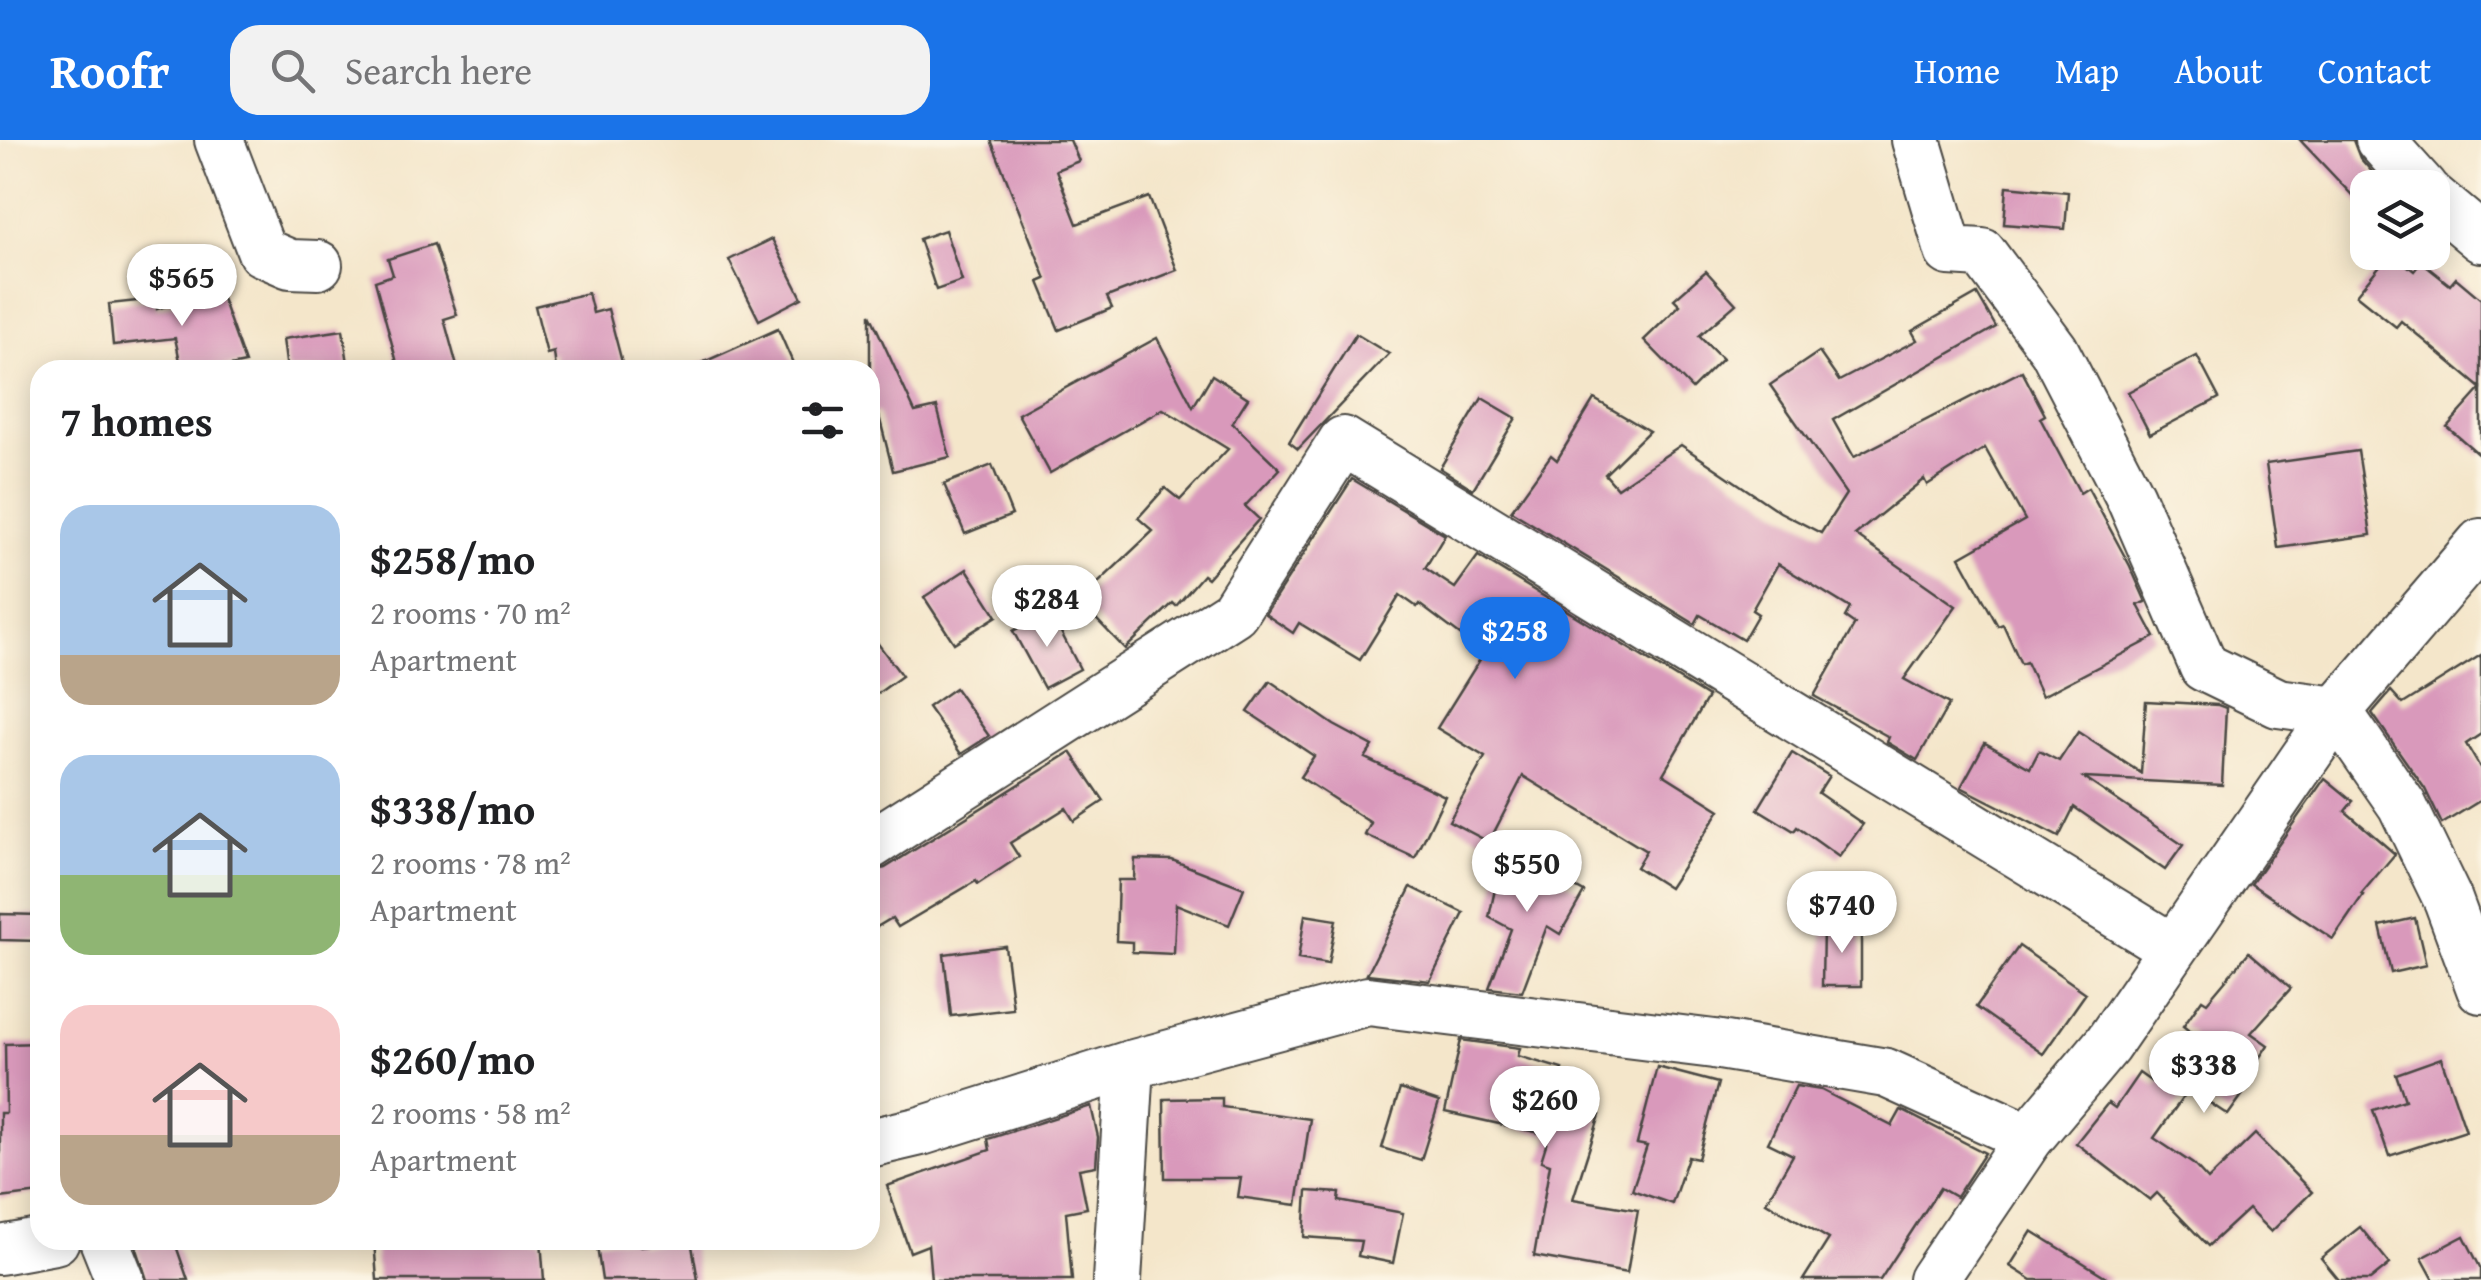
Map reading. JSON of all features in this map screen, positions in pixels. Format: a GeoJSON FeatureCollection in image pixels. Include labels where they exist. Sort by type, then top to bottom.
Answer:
{"type":"FeatureCollection","features":[{"type":"Feature","properties":{"kind":"street"},"geometry":{"type":"LineString","coordinates":[[219,140],[262,252],[290,264],[318,265]]}},
{"type":"Feature","properties":{"kind":"street"},"geometry":{"type":"LineString","coordinates":[[1916,140],[1948,251],[1982,253],[2054,350],[2130,497],[2204,667],[2278,703],[2337,711],[2402,805],[2448,900],[2481,989]]}},
{"type":"Feature","properties":{"kind":"street"},"geometry":{"type":"LineString","coordinates":[[2380,140],[2407,170]]}},
{"type":"Feature","properties":{"kind":"street"},"geometry":{"type":"LineString","coordinates":[[2450,212],[2481,238]]}},
{"type":"Feature","properties":{"kind":"street"},"geometry":{"type":"LineString","coordinates":[[880,839],[1234,612],[1343,441],[2172,948]]}},
{"type":"Feature","properties":{"kind":"street"},"geometry":{"type":"LineString","coordinates":[[1933,1280],[2029,1138],[2107,1045],[2337,711],[2481,543]]}},
{"type":"Feature","properties":{"kind":"street"},"geometry":{"type":"LineString","coordinates":[[880,1141],[1130,1065],[1368,1002],[1714,1044],[1886,1072],[2029,1138]]}},
{"type":"Feature","properties":{"kind":"street"},"geometry":{"type":"LineString","coordinates":[[1117,1280],[1130,1065]]}},
{"type":"Feature","properties":{"kind":"street"},"geometry":{"type":"LineString","coordinates":[[0,1250],[30,1245]]}},
{"type":"Feature","properties":{"kind":"street"},"geometry":{"type":"LineString","coordinates":[[108,1250],[120,1280]]}},
{"type":"Feature","properties":{"kind":"building"},"geometry":{"type":"Polygon","coordinates":[[[991,140],[1070,140],[1079,161],[1056,170],[1077,224],[1149,197],[1177,270],[1107,297],[1112,308],[1059,330],[1039,282],[1046,279],[991,140]]]}},
{"type":"Feature","properties":{"kind":"building"},"geometry":{"type":"Polygon","coordinates":[[[2300,140],[2353,140],[2370,170],[2350,170],[2350,193],[2300,140]]]}},
{"type":"Feature","properties":{"kind":"building"},"geometry":{"type":"Polygon","coordinates":[[[2007,186],[2068,192],[2065,229],[2004,224],[2007,186]]]}},
{"type":"Feature","properties":{"kind":"building"},"geometry":{"type":"Polygon","coordinates":[[[945,230],[962,281],[936,290],[919,239],[945,230]]]}},
{"type":"Feature","properties":{"kind":"building"},"geometry":{"type":"Polygon","coordinates":[[[772,239],[802,298],[759,320],[729,260],[772,239]]]}},
{"type":"Feature","properties":{"kind":"building"},"geometry":{"type":"Polygon","coordinates":[[[434,244],[457,315],[444,319],[455,360],[396,360],[375,281],[393,275],[388,259],[434,244]]]}},
{"type":"Feature","properties":{"kind":"building"},"geometry":{"type":"Polygon","coordinates":[[[2376,270],[2431,270],[2450,285],[2456,278],[2481,299],[2481,388],[2401,321],[2396,327],[2356,295],[2376,270]]]}},
{"type":"Feature","properties":{"kind":"building"},"geometry":{"type":"Polygon","coordinates":[[[1706,271],[1736,304],[1699,336],[1722,359],[1692,389],[1644,340],[1680,305],[1674,299],[1706,271]]]}},
{"type":"Feature","properties":{"kind":"building"},"geometry":{"type":"Polygon","coordinates":[[[218,287],[244,360],[180,360],[175,338],[113,345],[109,304],[156,299],[157,309],[218,287]]]}},
{"type":"Feature","properties":{"kind":"building"},"geometry":{"type":"Polygon","coordinates":[[[588,293],[593,313],[608,309],[621,360],[555,360],[554,352],[547,354],[535,306],[588,293]]]}},
{"type":"Feature","properties":{"kind":"building"},"geometry":{"type":"Polygon","coordinates":[[[1977,294],[1996,327],[1833,420],[1854,457],[2022,371],[2045,415],[2040,418],[2080,493],[2088,488],[2130,566],[2146,602],[2138,605],[2155,637],[2042,696],[2026,662],[2021,664],[2003,624],[1998,626],[1960,557],[2025,520],[1985,448],[1927,485],[1924,479],[1855,535],[1956,606],[1904,679],[1949,704],[1917,760],[1887,742],[1889,737],[1814,696],[1855,624],[1845,617],[1850,608],[1778,564],[1752,610],[1758,614],[1743,640],[1700,615],[1695,624],[1511,511],[1551,455],[1557,460],[1594,399],[1649,431],[1605,474],[1617,488],[1681,445],[1780,512],[1821,533],[1846,494],[1770,385],[1819,352],[1839,381],[1917,340],[1912,331],[1977,294]]]}},
{"type":"Feature","properties":{"kind":"building"},"geometry":{"type":"Polygon","coordinates":[[[870,314],[915,412],[937,407],[950,457],[893,471],[880,420],[880,360],[870,360],[870,314]]]}},
{"type":"Feature","properties":{"kind":"building"},"geometry":{"type":"Polygon","coordinates":[[[778,329],[792,360],[708,360],[778,329]]]}},
{"type":"Feature","properties":{"kind":"building"},"geometry":{"type":"Polygon","coordinates":[[[343,330],[348,360],[286,360],[283,339],[343,330]]]}},
{"type":"Feature","properties":{"kind":"building"},"geometry":{"type":"Polygon","coordinates":[[[1356,334],[1389,354],[1298,449],[1289,442],[1356,334]]]}},
{"type":"Feature","properties":{"kind":"building"},"geometry":{"type":"Polygon","coordinates":[[[1157,338],[1193,407],[1212,375],[1248,398],[1232,423],[1280,469],[1245,506],[1259,519],[1207,578],[1203,575],[1176,606],[1173,603],[1125,649],[1079,601],[1153,531],[1138,518],[1165,488],[1180,500],[1228,449],[1163,409],[1050,473],[1018,414],[1157,338]]]}},
{"type":"Feature","properties":{"kind":"building"},"geometry":{"type":"Polygon","coordinates":[[[2197,356],[2219,398],[2150,434],[2128,392],[2197,356]]]}},
{"type":"Feature","properties":{"kind":"building"},"geometry":{"type":"Polygon","coordinates":[[[2481,389],[2481,456],[2447,427],[2481,389]]]}},
{"type":"Feature","properties":{"kind":"building"},"geometry":{"type":"Polygon","coordinates":[[[1482,398],[1516,418],[1473,489],[1440,468],[1482,398]]]}},
{"type":"Feature","properties":{"kind":"building"},"geometry":{"type":"Polygon","coordinates":[[[2358,451],[2371,535],[2278,548],[2266,464],[2358,451]]]}},
{"type":"Feature","properties":{"kind":"building"},"geometry":{"type":"Polygon","coordinates":[[[992,465],[1012,515],[965,534],[944,484],[992,465]]]}},
{"type":"Feature","properties":{"kind":"building"},"geometry":{"type":"Polygon","coordinates":[[[1352,479],[1445,535],[1425,568],[1455,588],[1478,556],[1708,697],[1663,774],[1720,810],[1669,888],[1636,867],[1646,851],[1523,776],[1489,842],[1449,821],[1485,757],[1437,728],[1484,653],[1419,604],[1417,607],[1400,595],[1360,660],[1299,623],[1293,633],[1265,614],[1352,479]]]}},
{"type":"Feature","properties":{"kind":"building"},"geometry":{"type":"Polygon","coordinates":[[[967,569],[997,616],[954,643],[924,597],[967,569]]]}},
{"type":"Feature","properties":{"kind":"building"},"geometry":{"type":"Polygon","coordinates":[[[1050,611],[1080,669],[1044,688],[1013,631],[1050,611]]]}},
{"type":"Feature","properties":{"kind":"building"},"geometry":{"type":"Polygon","coordinates":[[[880,646],[902,676],[880,692],[880,646]]]}},
{"type":"Feature","properties":{"kind":"building"},"geometry":{"type":"Polygon","coordinates":[[[2481,655],[2481,734],[2466,744],[2481,769],[2481,800],[2442,824],[2425,789],[2372,713],[2391,691],[2403,704],[2481,655]]]}},
{"type":"Feature","properties":{"kind":"building"},"geometry":{"type":"Polygon","coordinates":[[[1270,681],[1334,725],[1373,746],[1365,758],[1445,796],[1415,858],[1365,835],[1371,823],[1300,777],[1314,756],[1248,712],[1270,681]]]}},
{"type":"Feature","properties":{"kind":"building"},"geometry":{"type":"Polygon","coordinates":[[[955,688],[989,736],[961,754],[928,707],[955,688]]]}},
{"type":"Feature","properties":{"kind":"building"},"geometry":{"type":"Polygon","coordinates":[[[2146,701],[2226,708],[2222,785],[2084,778],[2183,845],[2165,870],[2074,807],[2059,837],[1961,787],[1985,743],[2030,768],[2039,751],[2059,761],[2078,732],[2141,773],[2146,701]]]}},
{"type":"Feature","properties":{"kind":"building"},"geometry":{"type":"Polygon","coordinates":[[[1071,752],[1104,801],[1074,821],[1066,808],[1010,843],[1019,857],[898,927],[892,918],[880,925],[880,869],[1071,752]]]}},
{"type":"Feature","properties":{"kind":"building"},"geometry":{"type":"Polygon","coordinates":[[[1792,753],[1829,776],[1818,793],[1863,824],[1839,857],[1797,827],[1794,831],[1758,809],[1792,753]]]}},
{"type":"Feature","properties":{"kind":"building"},"geometry":{"type":"Polygon","coordinates":[[[2325,778],[2353,801],[2345,811],[2395,854],[2361,894],[2333,939],[2251,884],[2325,778]]]}},
{"type":"Feature","properties":{"kind":"building"},"geometry":{"type":"Polygon","coordinates":[[[1504,848],[1584,892],[1560,934],[1547,926],[1522,992],[1489,988],[1511,929],[1489,917],[1504,848]]]}},
{"type":"Feature","properties":{"kind":"building"},"geometry":{"type":"Polygon","coordinates":[[[1135,859],[1172,860],[1244,888],[1229,925],[1176,904],[1174,954],[1132,952],[1132,942],[1116,941],[1118,880],[1134,880],[1135,859]]]}},
{"type":"Feature","properties":{"kind":"building"},"geometry":{"type":"Polygon","coordinates":[[[1411,887],[1464,913],[1430,981],[1367,974],[1411,887]]]}},
{"type":"Feature","properties":{"kind":"building"},"geometry":{"type":"Polygon","coordinates":[[[0,914],[30,915],[30,941],[0,940],[0,914]]]}},
{"type":"Feature","properties":{"kind":"building"},"geometry":{"type":"Polygon","coordinates":[[[1305,915],[1336,920],[1328,964],[1298,959],[1305,915]]]}},
{"type":"Feature","properties":{"kind":"building"},"geometry":{"type":"Polygon","coordinates":[[[2415,918],[2426,965],[2391,973],[2380,926],[2415,918]]]}},
{"type":"Feature","properties":{"kind":"building"},"geometry":{"type":"Polygon","coordinates":[[[1823,926],[1861,926],[1861,986],[1822,986],[1823,926]]]}},
{"type":"Feature","properties":{"kind":"building"},"geometry":{"type":"Polygon","coordinates":[[[1005,946],[1013,1009],[951,1016],[944,954],[1005,946]]]}},
{"type":"Feature","properties":{"kind":"building"},"geometry":{"type":"Polygon","coordinates":[[[2019,946],[2086,993],[2043,1054],[1976,1007],[2019,946]]]}},
{"type":"Feature","properties":{"kind":"building"},"geometry":{"type":"Polygon","coordinates":[[[2249,952],[2291,988],[2251,1033],[2268,1045],[2247,1076],[2253,1080],[2228,1115],[2189,1089],[2154,1138],[2193,1164],[2208,1180],[2255,1134],[2312,1192],[2271,1232],[2248,1209],[2208,1246],[2157,1193],[2150,1200],[2076,1143],[2108,1103],[2115,1108],[2139,1073],[2156,1085],[2193,1034],[2183,1026],[2202,999],[2207,1002],[2249,952]]]}},
{"type":"Feature","properties":{"kind":"building"},"geometry":{"type":"Polygon","coordinates":[[[1461,1040],[1520,1048],[1518,1056],[1562,1069],[1553,1100],[1600,1115],[1573,1199],[1638,1210],[1627,1273],[1534,1256],[1550,1164],[1541,1161],[1549,1135],[1445,1112],[1461,1040]]]}},
{"type":"Feature","properties":{"kind":"building"},"geometry":{"type":"Polygon","coordinates":[[[30,1043],[30,1194],[0,1198],[0,1113],[6,1113],[5,1044],[30,1043]]]}},
{"type":"Feature","properties":{"kind":"building"},"geometry":{"type":"Polygon","coordinates":[[[2441,1058],[2466,1131],[2389,1156],[2373,1110],[2405,1100],[2396,1074],[2441,1058]]]}},
{"type":"Feature","properties":{"kind":"building"},"geometry":{"type":"Polygon","coordinates":[[[1657,1067],[1718,1083],[1698,1159],[1688,1157],[1672,1204],[1632,1190],[1647,1146],[1637,1144],[1657,1067]]]}},
{"type":"Feature","properties":{"kind":"building"},"geometry":{"type":"Polygon","coordinates":[[[1796,1086],[1821,1090],[1892,1126],[1901,1110],[1985,1153],[1956,1197],[1940,1188],[1880,1280],[1803,1280],[1829,1239],[1766,1202],[1793,1155],[1768,1143],[1796,1086]]]}},
{"type":"Feature","properties":{"kind":"building"},"geometry":{"type":"Polygon","coordinates":[[[1400,1089],[1439,1102],[1421,1160],[1382,1148],[1400,1089]]]}},
{"type":"Feature","properties":{"kind":"building"},"geometry":{"type":"Polygon","coordinates":[[[1222,1098],[1222,1107],[1310,1119],[1297,1205],[1238,1197],[1241,1178],[1165,1178],[1164,1099],[1222,1098]]]}},
{"type":"Feature","properties":{"kind":"building"},"geometry":{"type":"Polygon","coordinates":[[[1091,1106],[1098,1137],[1096,1166],[1079,1169],[1087,1208],[1066,1212],[1072,1280],[931,1280],[928,1245],[910,1252],[887,1186],[990,1150],[988,1139],[1091,1106]]]}},
{"type":"Feature","properties":{"kind":"building"},"geometry":{"type":"Polygon","coordinates":[[[1307,1191],[1340,1193],[1339,1201],[1403,1213],[1393,1263],[1358,1256],[1361,1241],[1304,1237],[1307,1191]]]}},
{"type":"Feature","properties":{"kind":"building"},"geometry":{"type":"Polygon","coordinates":[[[2360,1227],[2390,1264],[2370,1280],[2339,1280],[2321,1258],[2360,1227]]]}},
{"type":"Feature","properties":{"kind":"building"},"geometry":{"type":"Polygon","coordinates":[[[2032,1231],[2111,1280],[2032,1280],[2010,1266],[2032,1231]]]}},
{"type":"Feature","properties":{"kind":"building"},"geometry":{"type":"Polygon","coordinates":[[[2464,1236],[2481,1269],[2481,1280],[2434,1280],[2422,1258],[2464,1236]]]}},
{"type":"Feature","properties":{"kind":"building"},"geometry":{"type":"Polygon","coordinates":[[[137,1250],[178,1250],[188,1280],[147,1280],[137,1250]]]}},
{"type":"Feature","properties":{"kind":"building"},"geometry":{"type":"Polygon","coordinates":[[[375,1250],[542,1250],[544,1280],[377,1280],[375,1250]]]}},
{"type":"Feature","properties":{"kind":"building"},"geometry":{"type":"Polygon","coordinates":[[[598,1250],[693,1250],[698,1280],[602,1280],[598,1250]]]}}]}
